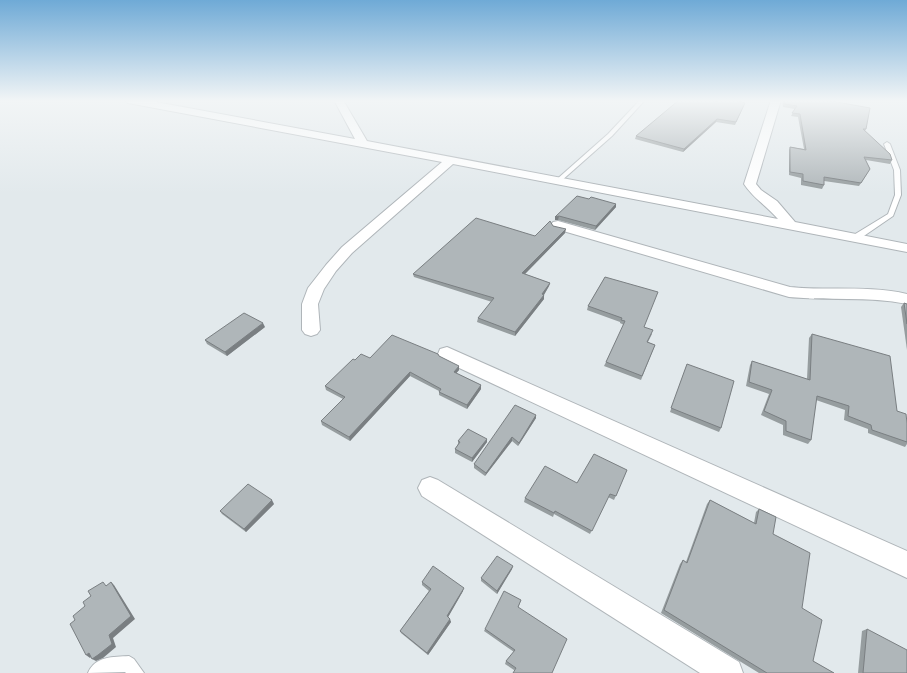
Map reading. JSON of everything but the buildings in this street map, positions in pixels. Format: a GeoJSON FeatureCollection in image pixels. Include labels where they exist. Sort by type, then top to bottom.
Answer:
{"type":"FeatureCollection","features":[{"type":"Feature","properties":{"kind":"street"},"geometry":{"type":"LineString","coordinates":[[296,131],[907,248]]}},
{"type":"Feature","properties":{"kind":"street"},"geometry":{"type":"LineString","coordinates":[[356,131],[363,144]]}},
{"type":"Feature","properties":{"kind":"street"},"geometry":{"type":"LineString","coordinates":[[766,131],[750,184],[756,193],[772,204],[791,226]]}},
{"type":"Feature","properties":{"kind":"street"},"geometry":{"type":"LineString","coordinates":[[311,330],[310,304],[316,288],[330,268],[347,250],[451,160]]}},
{"type":"Feature","properties":{"kind":"street"},"geometry":{"type":"LineString","coordinates":[[558,225],[789,292],[804,294],[872,293],[907,299]]}},
{"type":"Feature","properties":{"kind":"street"},"geometry":{"type":"LineString","coordinates":[[447,354],[907,565]]}},
{"type":"Feature","properties":{"kind":"street"},"geometry":{"type":"LineString","coordinates":[[430,488],[728,673]]}},
{"type":"Feature","properties":{"kind":"lane"},"geometry":{"type":"LineString","coordinates":[[558,181],[613,131]]}},
{"type":"Feature","properties":{"kind":"lane"},"geometry":{"type":"LineString","coordinates":[[855,238],[891,215],[898,195],[897,170],[887,144]]}},
{"type":"Feature","properties":{"kind":"lane"},"geometry":{"type":"LineString","coordinates":[[96,673],[106,666],[129,664],[136,673]]}}]}
